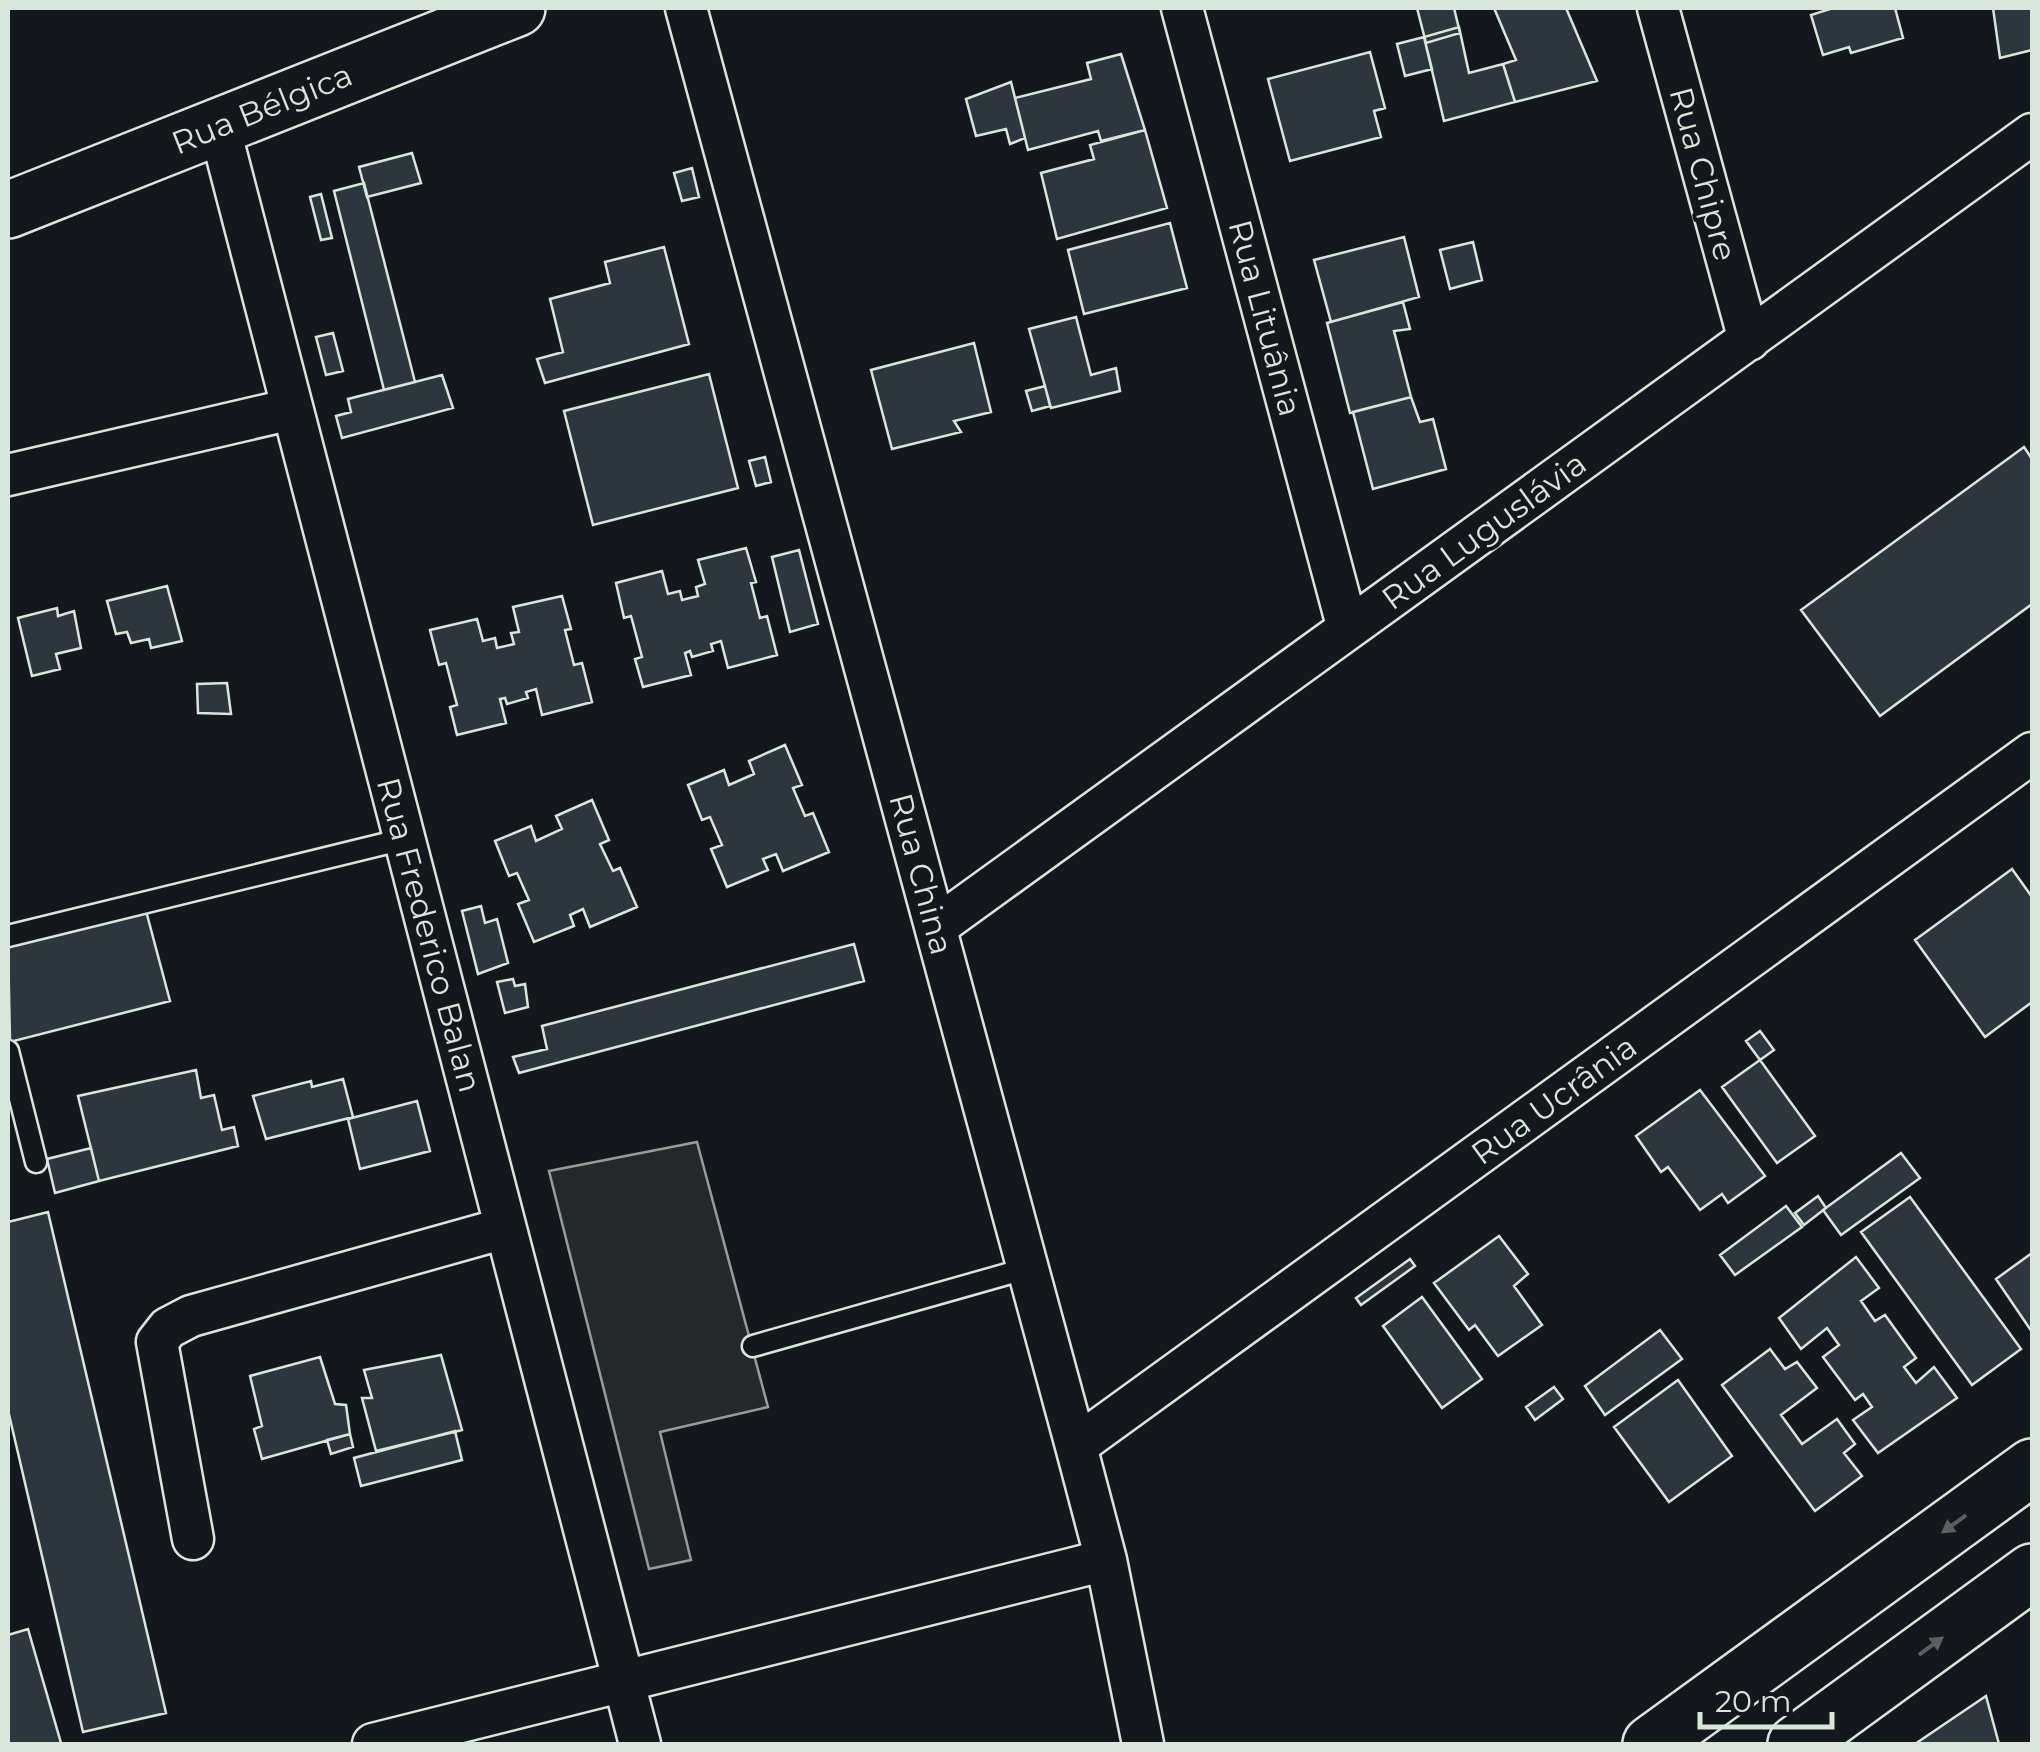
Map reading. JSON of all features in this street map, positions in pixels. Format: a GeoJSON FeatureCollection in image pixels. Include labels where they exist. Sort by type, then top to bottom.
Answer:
{"type":"FeatureCollection","features":[{"type":"Feature","properties":{"kind":"main road","name":"Rua Bélgica"},"geometry":{"type":"LineString","coordinates":[[8,210],[517,8]]}},
{"type":"Feature","properties":{"kind":"main road"},"geometry":{"type":"LineString","coordinates":[[1680,1736],[2032,1466]]}},
{"type":"Feature","properties":{"kind":"main road"},"geometry":{"type":"LineString","coordinates":[[1796,1744],[2032,1572]]}},
{"type":"Feature","properties":{"kind":"street","name":"Rua China"},"geometry":{"type":"LineString","coordinates":[[686,8],[1106,1560],[1142,1744]]}},
{"type":"Feature","properties":{"kind":"street","name":"Rua Lituânia"},"geometry":{"type":"LineString","coordinates":[[1182,8],[1348,629]]}},
{"type":"Feature","properties":{"kind":"street","name":"Rua Chipre"},"geometry":{"type":"LineString","coordinates":[[1658,8],[1748,340]]}},
{"type":"Feature","properties":{"kind":"street","name":"Rua Frederico Balan"},"geometry":{"type":"LineString","coordinates":[[219,126],[640,1744]]}},
{"type":"Feature","properties":{"kind":"street","name":"Rua Luguslávia"},"geometry":{"type":"LineString","coordinates":[[936,927],[2032,134]]}},
{"type":"Feature","properties":{"kind":"street"},"geometry":{"type":"LineString","coordinates":[[8,475],[292,409]]}},
{"type":"Feature","properties":{"kind":"street","name":"Rua Ucrânia"},"geometry":{"type":"LineString","coordinates":[[1076,1446],[2032,754]]}},
{"type":"Feature","properties":{"kind":"street"},"geometry":{"type":"LineString","coordinates":[[193,1539],[157,1342],[168,1328],[191,1316],[505,1228]]}},
{"type":"Feature","properties":{"kind":"street"},"geometry":{"type":"LineString","coordinates":[[373,1744],[1106,1560]]}},
{"type":"Feature","properties":{"kind":"lane"},"geometry":{"type":"LineString","coordinates":[[8,936],[404,839]]}},
{"type":"Feature","properties":{"kind":"lane"},"geometry":{"type":"LineString","coordinates":[[8,1052],[36,1162]]}},
{"type":"Feature","properties":{"kind":"lane"},"geometry":{"type":"LineString","coordinates":[[753,1346],[1025,1268]]}},
{"type":"Feature","properties":{"kind":"shaded area"},"geometry":{"type":"Polygon","coordinates":[[[697,1142],[768,1407],[660,1432],[691,1560],[649,1569],[549,1171],[697,1142]]]}},
{"type":"Feature","properties":{"kind":"building"},"geometry":{"type":"Polygon","coordinates":[[[1417,8],[1454,8],[1460,33],[1426,43],[1417,8]]]}},
{"type":"Feature","properties":{"kind":"building"},"geometry":{"type":"Polygon","coordinates":[[[1494,8],[1566,8],[1597,81],[1515,102],[1503,64],[1516,60],[1494,8]]]}},
{"type":"Feature","properties":{"kind":"building"},"geometry":{"type":"Polygon","coordinates":[[[1833,8],[1895,8],[1903,38],[1851,53],[1849,47],[1823,55],[1811,15],[1833,8]]]}},
{"type":"Feature","properties":{"kind":"building"},"geometry":{"type":"Polygon","coordinates":[[[1993,8],[2032,8],[2032,50],[2000,58],[1993,8]]]}},
{"type":"Feature","properties":{"kind":"building"},"geometry":{"type":"Polygon","coordinates":[[[1459,27],[1469,73],[1503,64],[1515,102],[1444,121],[1424,37],[1459,27]]]}},
{"type":"Feature","properties":{"kind":"building"},"geometry":{"type":"Polygon","coordinates":[[[1424,37],[1432,69],[1405,76],[1397,44],[1424,37]]]}},
{"type":"Feature","properties":{"kind":"building"},"geometry":{"type":"Polygon","coordinates":[[[1370,52],[1385,108],[1374,111],[1381,137],[1290,161],[1268,79],[1370,52]]]}},
{"type":"Feature","properties":{"kind":"building"},"geometry":{"type":"Polygon","coordinates":[[[1121,54],[1145,130],[1101,141],[1098,131],[1028,150],[1015,98],[1091,79],[1087,63],[1121,54]]]}},
{"type":"Feature","properties":{"kind":"building"},"geometry":{"type":"Polygon","coordinates":[[[1011,82],[1025,138],[1010,144],[1006,129],[976,136],[966,99],[1011,82]]]}},
{"type":"Feature","properties":{"kind":"building"},"geometry":{"type":"Polygon","coordinates":[[[1145,130],[1167,208],[1057,239],[1041,173],[1094,159],[1090,145],[1145,130]]]}},
{"type":"Feature","properties":{"kind":"building"},"geometry":{"type":"Polygon","coordinates":[[[412,153],[421,183],[367,197],[359,167],[412,153]]]}},
{"type":"Feature","properties":{"kind":"building"},"geometry":{"type":"Polygon","coordinates":[[[692,168],[699,197],[682,201],[674,173],[692,168]]]}},
{"type":"Feature","properties":{"kind":"building"},"geometry":{"type":"Polygon","coordinates":[[[364,183],[415,382],[384,390],[334,191],[364,183]]]}},
{"type":"Feature","properties":{"kind":"building"},"geometry":{"type":"Polygon","coordinates":[[[321,194],[332,238],[321,240],[310,197],[321,194]]]}},
{"type":"Feature","properties":{"kind":"building"},"geometry":{"type":"Polygon","coordinates":[[[1170,223],[1187,288],[1084,314],[1068,250],[1170,223]]]}},
{"type":"Feature","properties":{"kind":"building"},"geometry":{"type":"Polygon","coordinates":[[[1404,237],[1419,297],[1331,322],[1314,260],[1404,237]]]}},
{"type":"Feature","properties":{"kind":"building"},"geometry":{"type":"Polygon","coordinates":[[[1473,242],[1482,280],[1450,289],[1440,250],[1473,242]]]}},
{"type":"Feature","properties":{"kind":"building"},"geometry":{"type":"Polygon","coordinates":[[[664,247],[689,344],[545,383],[537,359],[563,352],[550,299],[610,283],[605,262],[664,247]]]}},
{"type":"Feature","properties":{"kind":"building"},"geometry":{"type":"Polygon","coordinates":[[[1403,302],[1410,329],[1394,331],[1411,397],[1350,413],[1327,323],[1403,302]]]}},
{"type":"Feature","properties":{"kind":"building"},"geometry":{"type":"Polygon","coordinates":[[[1076,317],[1091,375],[1116,368],[1120,391],[1051,408],[1029,329],[1076,317]]]}},
{"type":"Feature","properties":{"kind":"building"},"geometry":{"type":"Polygon","coordinates":[[[333,333],[343,371],[326,375],[316,337],[333,333]]]}},
{"type":"Feature","properties":{"kind":"building"},"geometry":{"type":"Polygon","coordinates":[[[974,343],[991,412],[954,421],[961,432],[892,449],[871,370],[974,343]]]}},
{"type":"Feature","properties":{"kind":"building"},"geometry":{"type":"Polygon","coordinates":[[[709,374],[738,488],[593,525],[564,411],[709,374]]]}},
{"type":"Feature","properties":{"kind":"building"},"geometry":{"type":"Polygon","coordinates":[[[442,375],[453,408],[342,438],[336,416],[351,412],[348,399],[442,375]]]}},
{"type":"Feature","properties":{"kind":"building"},"geometry":{"type":"Polygon","coordinates":[[[1045,386],[1050,406],[1032,411],[1026,391],[1045,386]]]}},
{"type":"Feature","properties":{"kind":"building"},"geometry":{"type":"Polygon","coordinates":[[[1411,397],[1420,422],[1433,419],[1446,469],[1373,489],[1353,412],[1411,397]]]}},
{"type":"Feature","properties":{"kind":"building"},"geometry":{"type":"Polygon","coordinates":[[[2024,447],[2032,459],[2032,604],[1880,716],[1801,610],[2024,447]]]}},
{"type":"Feature","properties":{"kind":"building"},"geometry":{"type":"Polygon","coordinates":[[[765,457],[771,482],[756,486],[749,461],[765,457]]]}},
{"type":"Feature","properties":{"kind":"building"},"geometry":{"type":"Polygon","coordinates":[[[746,548],[756,582],[751,583],[760,618],[767,616],[777,655],[728,668],[721,641],[711,644],[713,651],[692,657],[690,651],[685,653],[691,675],[643,687],[635,659],[642,657],[631,616],[624,618],[616,583],[662,571],[668,594],[680,591],[682,600],[698,596],[696,587],[705,584],[698,560],[746,548]]]}},
{"type":"Feature","properties":{"kind":"building"},"geometry":{"type":"Polygon","coordinates":[[[799,550],[818,624],[790,632],[772,557],[799,550]]]}},
{"type":"Feature","properties":{"kind":"building"},"geometry":{"type":"Polygon","coordinates":[[[167,586],[182,641],[151,648],[149,639],[131,643],[127,632],[116,634],[107,601],[167,586]]]}},
{"type":"Feature","properties":{"kind":"building"},"geometry":{"type":"Polygon","coordinates":[[[562,596],[571,629],[565,630],[574,665],[582,663],[592,702],[542,715],[536,689],[526,692],[528,698],[507,704],[505,698],[500,699],[506,723],[457,735],[450,707],[457,705],[446,663],[439,665],[430,630],[477,619],[483,641],[495,638],[497,648],[514,644],[511,633],[519,632],[513,607],[562,596]]]}},
{"type":"Feature","properties":{"kind":"building"},"geometry":{"type":"Polygon","coordinates":[[[57,608],[58,616],[74,611],[81,648],[56,654],[60,669],[32,676],[18,618],[57,608]]]}},
{"type":"Feature","properties":{"kind":"building"},"geometry":{"type":"Polygon","coordinates":[[[227,683],[231,714],[198,713],[197,684],[227,683]]]}},
{"type":"Feature","properties":{"kind":"building"},"geometry":{"type":"Polygon","coordinates":[[[785,745],[802,785],[793,788],[805,816],[813,813],[829,852],[783,871],[776,854],[763,859],[768,870],[727,887],[711,849],[722,845],[710,817],[702,820],[688,785],[724,770],[729,785],[754,774],[749,761],[785,745]]]}},
{"type":"Feature","properties":{"kind":"building"},"geometry":{"type":"Polygon","coordinates":[[[592,800],[609,840],[600,844],[613,871],[620,868],[637,907],[590,927],[583,909],[570,915],[574,926],[534,942],[518,904],[529,900],[517,873],[509,876],[495,841],[531,826],[536,841],[562,829],[556,816],[592,800]]]}},
{"type":"Feature","properties":{"kind":"building"},"geometry":{"type":"Polygon","coordinates":[[[2012,869],[2032,897],[2032,1002],[1985,1037],[1915,940],[2012,869]]]}},
{"type":"Feature","properties":{"kind":"building"},"geometry":{"type":"Polygon","coordinates":[[[481,906],[485,923],[497,919],[508,963],[478,974],[462,911],[481,906]]]}},
{"type":"Feature","properties":{"kind":"building"},"geometry":{"type":"Polygon","coordinates":[[[145,907],[170,1001],[10,1042],[8,942],[145,907]]]}},
{"type":"Feature","properties":{"kind":"building"},"geometry":{"type":"Polygon","coordinates":[[[854,944],[864,981],[519,1073],[513,1057],[547,1049],[542,1026],[854,944]]]}},
{"type":"Feature","properties":{"kind":"building"},"geometry":{"type":"Polygon","coordinates":[[[513,979],[515,986],[525,984],[528,1007],[505,1013],[497,982],[513,979]]]}},
{"type":"Feature","properties":{"kind":"building"},"geometry":{"type":"Polygon","coordinates":[[[1760,1031],[1774,1050],[1760,1060],[1746,1041],[1760,1031]]]}},
{"type":"Feature","properties":{"kind":"building"},"geometry":{"type":"Polygon","coordinates":[[[1760,1060],[1815,1136],[1777,1163],[1722,1087],[1760,1060]]]}},
{"type":"Feature","properties":{"kind":"building"},"geometry":{"type":"Polygon","coordinates":[[[196,1070],[201,1098],[214,1095],[222,1130],[234,1127],[238,1146],[99,1181],[78,1096],[196,1070]]]}},
{"type":"Feature","properties":{"kind":"building"},"geometry":{"type":"Polygon","coordinates":[[[343,1079],[353,1117],[266,1139],[253,1096],[311,1081],[312,1087],[343,1079]]]}},
{"type":"Feature","properties":{"kind":"building"},"geometry":{"type":"Polygon","coordinates":[[[1700,1090],[1765,1176],[1728,1203],[1722,1194],[1700,1210],[1668,1167],[1661,1172],[1636,1136],[1700,1090]]]}},
{"type":"Feature","properties":{"kind":"building"},"geometry":{"type":"Polygon","coordinates":[[[417,1101],[430,1151],[360,1169],[348,1119],[417,1101]]]}},
{"type":"Feature","properties":{"kind":"building"},"geometry":{"type":"Polygon","coordinates":[[[91,1148],[99,1181],[55,1193],[47,1159],[91,1148]]]}},
{"type":"Feature","properties":{"kind":"building"},"geometry":{"type":"Polygon","coordinates":[[[1901,1153],[1920,1178],[1841,1235],[1823,1210],[1901,1153]]]}},
{"type":"Feature","properties":{"kind":"building"},"geometry":{"type":"Polygon","coordinates":[[[1818,1196],[1826,1208],[1804,1225],[1795,1213],[1818,1196]]]}},
{"type":"Feature","properties":{"kind":"building"},"geometry":{"type":"Polygon","coordinates":[[[1910,1197],[2021,1349],[1972,1385],[1861,1232],[1910,1197]]]}},
{"type":"Feature","properties":{"kind":"building"},"geometry":{"type":"Polygon","coordinates":[[[1786,1206],[1802,1227],[1735,1275],[1720,1255],[1786,1206]]]}},
{"type":"Feature","properties":{"kind":"building"},"geometry":{"type":"Polygon","coordinates":[[[48,1212],[166,1713],[83,1732],[8,1410],[8,1222],[48,1212]]]}},
{"type":"Feature","properties":{"kind":"building"},"geometry":{"type":"Polygon","coordinates":[[[1499,1236],[1528,1274],[1514,1286],[1542,1325],[1498,1356],[1475,1325],[1469,1330],[1434,1283],[1499,1236]]]}},
{"type":"Feature","properties":{"kind":"building"},"geometry":{"type":"Polygon","coordinates":[[[2032,1253],[2032,1332],[1996,1279],[2032,1253]]]}},
{"type":"Feature","properties":{"kind":"building"},"geometry":{"type":"Polygon","coordinates":[[[1856,1257],[1879,1288],[1861,1301],[1875,1321],[1885,1315],[1916,1358],[1904,1367],[1916,1383],[1934,1367],[1957,1398],[1878,1453],[1853,1420],[1872,1407],[1863,1394],[1855,1400],[1823,1357],[1839,1345],[1827,1328],[1801,1349],[1779,1318],[1856,1257]]]}},
{"type":"Feature","properties":{"kind":"building"},"geometry":{"type":"Polygon","coordinates":[[[1410,1259],[1415,1266],[1361,1305],[1356,1298],[1410,1259]]]}},
{"type":"Feature","properties":{"kind":"building"},"geometry":{"type":"Polygon","coordinates":[[[1422,1297],[1482,1379],[1442,1408],[1383,1326],[1422,1297]]]}},
{"type":"Feature","properties":{"kind":"building"},"geometry":{"type":"Polygon","coordinates":[[[1660,1330],[1682,1359],[1605,1415],[1585,1386],[1660,1330]]]}},
{"type":"Feature","properties":{"kind":"building"},"geometry":{"type":"Polygon","coordinates":[[[1770,1349],[1785,1369],[1797,1362],[1817,1388],[1781,1415],[1802,1444],[1837,1419],[1855,1444],[1844,1453],[1862,1476],[1815,1511],[1722,1385],[1770,1349]]]}},
{"type":"Feature","properties":{"kind":"building"},"geometry":{"type":"Polygon","coordinates":[[[441,1355],[462,1430],[376,1451],[362,1398],[372,1398],[364,1370],[441,1355]]]}},
{"type":"Feature","properties":{"kind":"building"},"geometry":{"type":"Polygon","coordinates":[[[320,1357],[335,1404],[346,1405],[350,1434],[262,1459],[254,1429],[262,1426],[250,1376],[320,1357]]]}},
{"type":"Feature","properties":{"kind":"building"},"geometry":{"type":"Polygon","coordinates":[[[1678,1380],[1732,1456],[1669,1502],[1614,1427],[1678,1380]]]}},
{"type":"Feature","properties":{"kind":"building"},"geometry":{"type":"Polygon","coordinates":[[[1554,1387],[1563,1399],[1535,1420],[1526,1407],[1554,1387]]]}},
{"type":"Feature","properties":{"kind":"building"},"geometry":{"type":"Polygon","coordinates":[[[455,1431],[462,1460],[361,1486],[354,1458],[455,1431]]]}},
{"type":"Feature","properties":{"kind":"building"},"geometry":{"type":"Polygon","coordinates":[[[350,1434],[353,1447],[331,1454],[327,1440],[350,1434]]]}},
{"type":"Feature","properties":{"kind":"building"},"geometry":{"type":"Polygon","coordinates":[[[28,1629],[61,1743],[58,1744],[8,1744],[8,1635],[28,1629]]]}},
{"type":"Feature","properties":{"kind":"building"},"geometry":{"type":"Polygon","coordinates":[[[1986,1696],[1999,1744],[1915,1744],[1986,1696]]]}}]}
